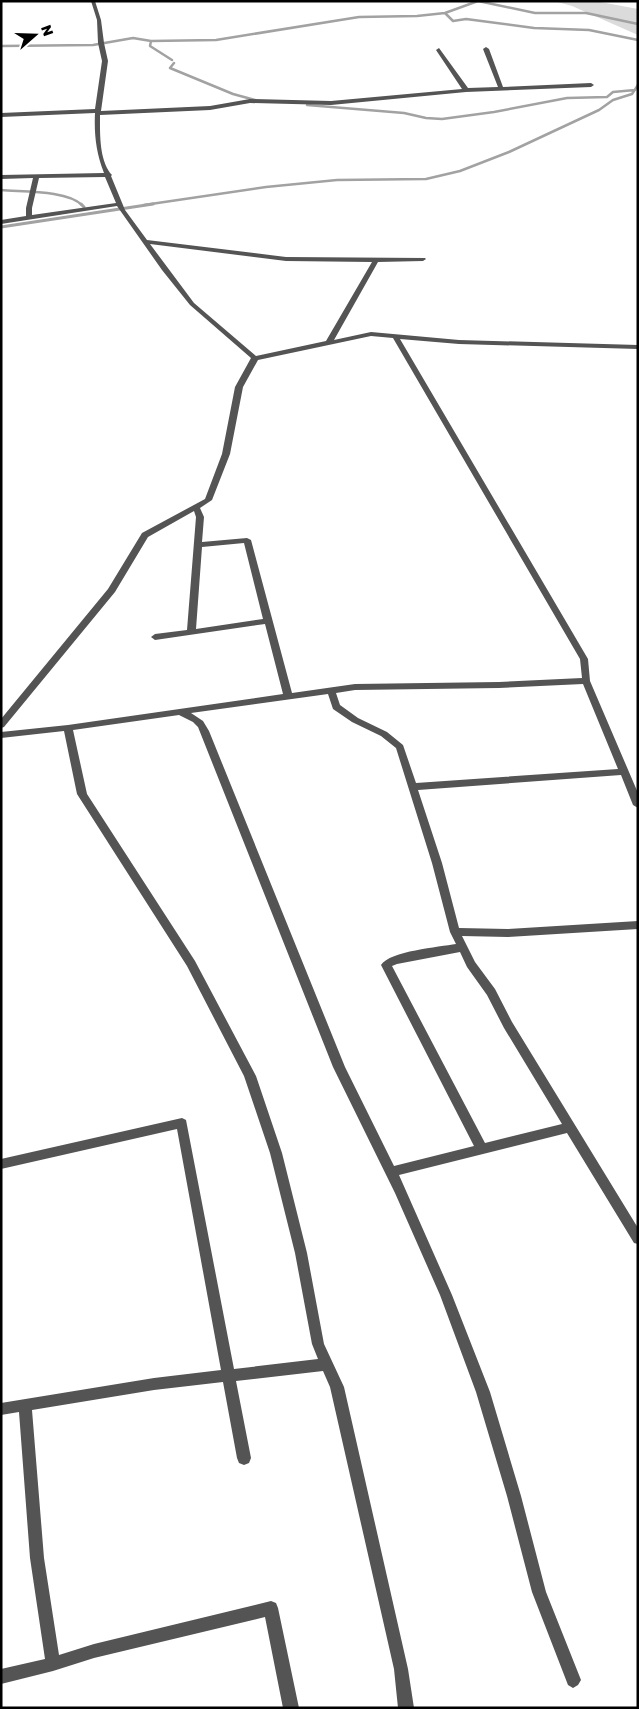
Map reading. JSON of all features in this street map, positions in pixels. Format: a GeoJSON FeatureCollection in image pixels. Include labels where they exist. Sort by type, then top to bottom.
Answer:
{"type":"FeatureCollection","features":[{"type":"Feature","properties":{"kind":"street"},"geometry":{"type":"LineString","coordinates":[[93,1],[99,20],[100,43],[105,61],[98,112],[98,147],[100,157],[120,204],[164,269],[192,304],[256,358]]}},
{"type":"Feature","properties":{"kind":"street"},"geometry":{"type":"LineString","coordinates":[[486,49],[501,88]]}},
{"type":"Feature","properties":{"kind":"street"},"geometry":{"type":"LineString","coordinates":[[439,50],[466,90]]}},
{"type":"Feature","properties":{"kind":"street"},"geometry":{"type":"LineString","coordinates":[[1,115],[210,108],[250,101],[331,103],[364,98],[466,90],[591,85]]}},
{"type":"Feature","properties":{"kind":"street"},"geometry":{"type":"LineString","coordinates":[[1,177],[108,175]]}},
{"type":"Feature","properties":{"kind":"street"},"geometry":{"type":"LineString","coordinates":[[29,218],[28,208],[36,176]]}},
{"type":"Feature","properties":{"kind":"street"},"geometry":{"type":"LineString","coordinates":[[1,222],[120,204]]}},
{"type":"Feature","properties":{"kind":"street"},"geometry":{"type":"LineString","coordinates":[[146,242],[286,259],[423,259]]}},
{"type":"Feature","properties":{"kind":"street"},"geometry":{"type":"LineString","coordinates":[[329,343],[343,312],[361,287],[376,260]]}},
{"type":"Feature","properties":{"kind":"street"},"geometry":{"type":"LineString","coordinates":[[1,725],[112,590],[145,535],[208,500],[226,454],[239,387],[256,358],[371,334],[459,342],[638,347]]}},
{"type":"Feature","properties":{"kind":"street"},"geometry":{"type":"LineString","coordinates":[[396,336],[584,658],[586,681],[638,806]]}},
{"type":"Feature","properties":{"kind":"street"},"geometry":{"type":"LineString","coordinates":[[191,632],[200,517],[196,507]]}},
{"type":"Feature","properties":{"kind":"street"},"geometry":{"type":"LineString","coordinates":[[197,545],[246,540],[288,696]]}},
{"type":"Feature","properties":{"kind":"street"},"geometry":{"type":"LineString","coordinates":[[155,637],[268,621]]}},
{"type":"Feature","properties":{"kind":"street"},"geometry":{"type":"LineString","coordinates":[[1,735],[68,728],[355,687],[499,685],[586,681]]}},
{"type":"Feature","properties":{"kind":"street"},"geometry":{"type":"LineString","coordinates":[[331,690],[336,707],[355,720],[384,734],[400,748],[455,932],[471,964],[491,992],[508,1025],[638,1239]]}},
{"type":"Feature","properties":{"kind":"street"},"geometry":{"type":"LineString","coordinates":[[179,712],[195,718],[203,726],[208,744],[339,1067],[391,1172],[446,1295],[482,1392],[514,1496],[539,1592],[573,1680]]}},
{"type":"Feature","properties":{"kind":"street"},"geometry":{"type":"LineString","coordinates":[[68,728],[82,794],[191,964],[250,1076],[276,1153],[301,1254],[318,1344],[336,1387],[401,1669],[406,1708]]}},
{"type":"Feature","properties":{"kind":"street"},"geometry":{"type":"LineString","coordinates":[[412,787],[624,772]]}},
{"type":"Feature","properties":{"kind":"street"},"geometry":{"type":"LineString","coordinates":[[455,932],[508,934],[638,925]]}},
{"type":"Feature","properties":{"kind":"street"},"geometry":{"type":"LineString","coordinates":[[463,947],[394,960],[386,965],[482,1149]]}},
{"type":"Feature","properties":{"kind":"street"},"geometry":{"type":"LineString","coordinates":[[1,1164],[182,1123],[244,1458]]}},
{"type":"Feature","properties":{"kind":"street"},"geometry":{"type":"LineString","coordinates":[[391,1172],[570,1127]]}},
{"type":"Feature","properties":{"kind":"street"},"geometry":{"type":"LineString","coordinates":[[1,1408],[154,1384],[327,1364]]}},
{"type":"Feature","properties":{"kind":"street"},"geometry":{"type":"LineString","coordinates":[[25,1405],[37,1558],[53,1664]]}},
{"type":"Feature","properties":{"kind":"street"},"geometry":{"type":"LineString","coordinates":[[1,1677],[94,1651],[271,1608],[292,1708]]}},
{"type":"Feature","properties":{"kind":"shaded area"},"geometry":{"type":"Polygon","coordinates":[[[554,1],[595,1],[638,9],[638,35],[572,6],[554,1]]]}},
{"type":"Feature","properties":{"kind":"waterway"},"geometry":{"type":"LineString","coordinates":[[445,13],[478,1],[535,13],[586,13],[638,24]]}},
{"type":"Feature","properties":{"kind":"waterway"},"geometry":{"type":"LineString","coordinates":[[151,41],[216,40],[359,17],[417,16],[445,13]]}},
{"type":"Feature","properties":{"kind":"waterway"},"geometry":{"type":"LineString","coordinates":[[445,13],[453,21],[466,19],[534,28],[589,30],[638,40]]}},
{"type":"Feature","properties":{"kind":"waterway"},"geometry":{"type":"LineString","coordinates":[[1,46],[93,45],[133,38],[151,41]]}},
{"type":"Feature","properties":{"kind":"waterway"},"geometry":{"type":"LineString","coordinates":[[151,41],[150,46],[172,60]]}},
{"type":"Feature","properties":{"kind":"waterway"},"geometry":{"type":"LineString","coordinates":[[174,63],[170,68],[233,94],[255,100]]}},
{"type":"Feature","properties":{"kind":"waterway"},"geometry":{"type":"LineString","coordinates":[[635,90],[638,85]]}},
{"type":"Feature","properties":{"kind":"waterway"},"geometry":{"type":"LineString","coordinates":[[144,205],[266,187],[337,180],[426,179],[460,171],[509,152],[599,110],[613,100],[632,94],[635,90]]}},
{"type":"Feature","properties":{"kind":"waterway"},"geometry":{"type":"LineString","coordinates":[[307,105],[404,113],[426,118],[442,119],[494,112],[567,98],[607,97],[613,92],[635,90]]}},
{"type":"Feature","properties":{"kind":"waterway"},"geometry":{"type":"LineString","coordinates":[[1,190],[56,194],[75,200],[82,205]]}},
{"type":"Feature","properties":{"kind":"waterway"},"geometry":{"type":"LineString","coordinates":[[1,227],[153,204]]}}]}
